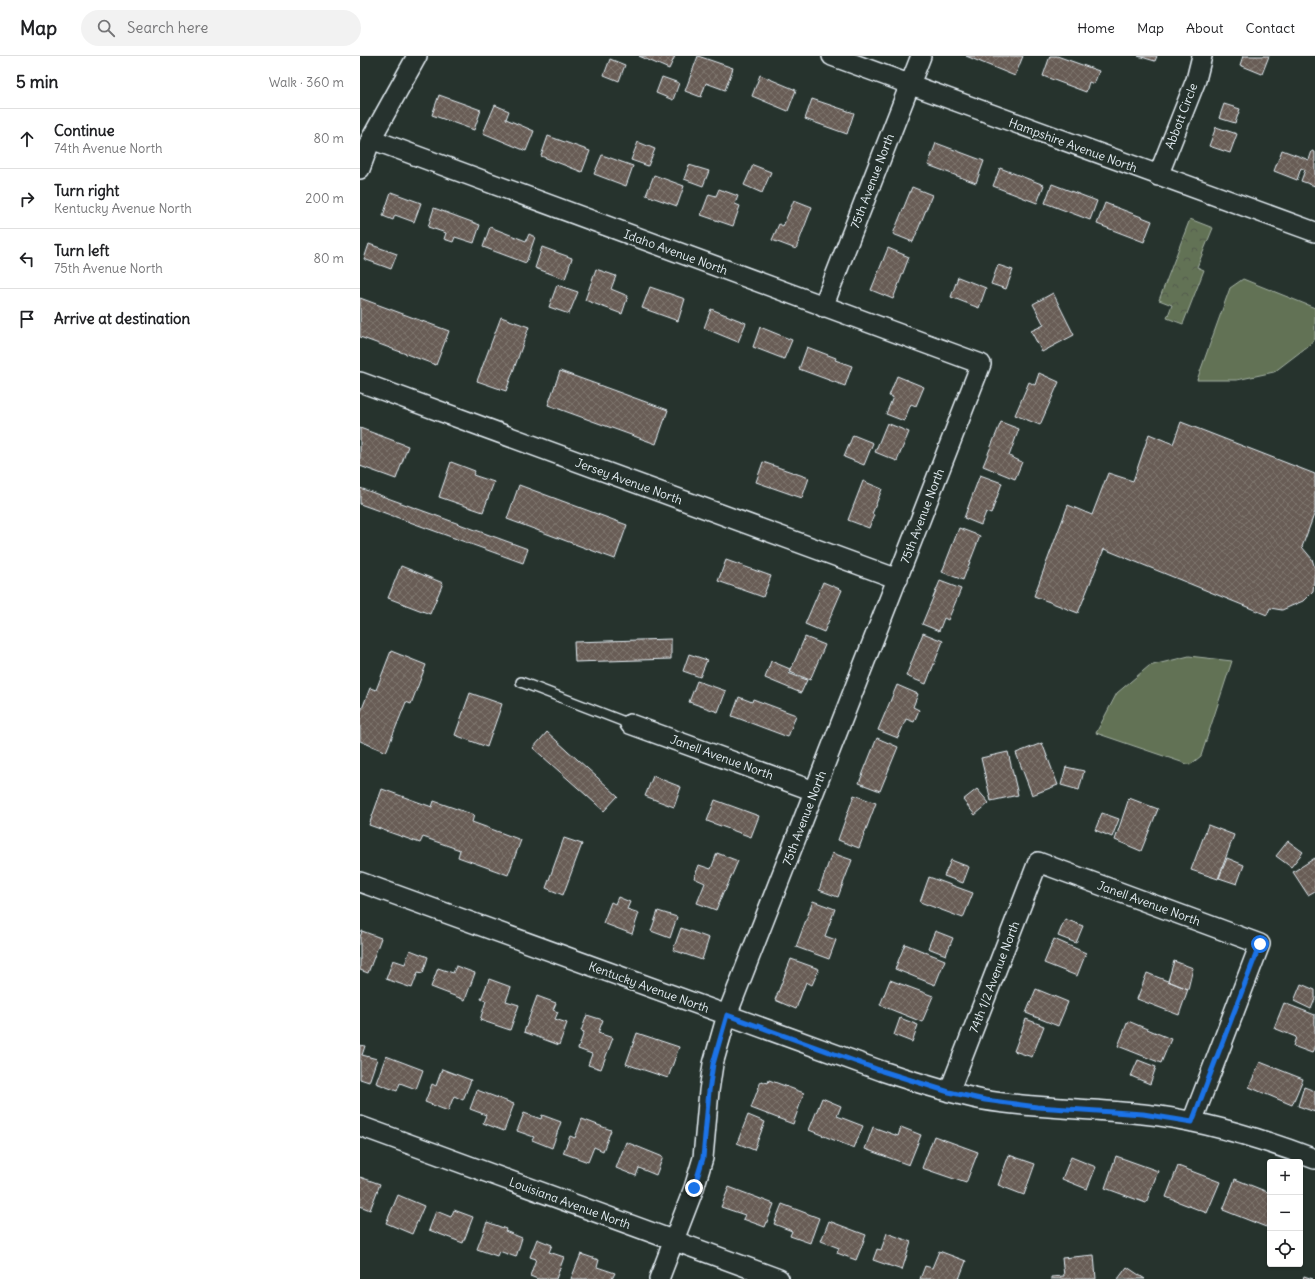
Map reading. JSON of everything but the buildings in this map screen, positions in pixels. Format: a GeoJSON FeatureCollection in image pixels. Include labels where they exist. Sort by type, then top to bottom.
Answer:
{"type":"FeatureCollection","features":[{"type":"Feature","properties":{"kind":"street"},"geometry":{"type":"LineString","coordinates":[[360,169],[371,140],[417,56]]}},
{"type":"Feature","properties":{"kind":"street","name":"Hampshire Avenue North"},"geometry":{"type":"LineString","coordinates":[[832,56],[1315,232]]}},
{"type":"Feature","properties":{"kind":"street","name":"75th Avenue North"},"geometry":{"type":"LineString","coordinates":[[823,307],[921,56]]}},
{"type":"Feature","properties":{"kind":"street","name":"Abbott Circle"},"geometry":{"type":"LineString","coordinates":[[1158,176],[1196,80],[1202,56]]}},
{"type":"Feature","properties":{"kind":"street","name":"Idaho Avenue North"},"geometry":{"type":"LineString","coordinates":[[371,140],[981,364]]}},
{"type":"Feature","properties":{"kind":"street","name":"75th Avenue North"},"geometry":{"type":"LineString","coordinates":[[658,1279],[694,1188],[703,1158],[713,1064],[727,1015],[981,364]]}},
{"type":"Feature","properties":{"kind":"street","name":"Jersey Avenue North"},"geometry":{"type":"LineString","coordinates":[[360,382],[898,579]]}},
{"type":"Feature","properties":{"kind":"street","name":"Janell Avenue North"},"geometry":{"type":"LineString","coordinates":[[630,724],[814,791]]}},
{"type":"Feature","properties":{"kind":"street","name":"Janell Avenue North"},"geometry":{"type":"LineString","coordinates":[[1038,862],[1260,944],[1192,1122]]}},
{"type":"Feature","properties":{"kind":"street","name":"74th 1/2 Avenue North"},"geometry":{"type":"LineString","coordinates":[[949,1092],[1038,862]]}},
{"type":"Feature","properties":{"kind":"street","name":"Kentucky Avenue North"},"geometry":{"type":"LineString","coordinates":[[360,882],[882,1071],[949,1092],[985,1100],[1037,1107],[1143,1114],[1192,1122],[1246,1135],[1315,1158]]}},
{"type":"Feature","properties":{"kind":"street","name":"Louisiana Avenue North"},"geometry":{"type":"LineString","coordinates":[[360,1126],[779,1279]]}},
{"type":"Feature","properties":{"kind":"lane"},"geometry":{"type":"LineString","coordinates":[[521,682],[630,724]]}},
{"type":"Feature","properties":{"kind":"green space"},"geometry":{"type":"Polygon","coordinates":[[[1190,219],[1213,228],[1197,267],[1204,270],[1183,324],[1167,318],[1172,305],[1159,300],[1190,219]]]}},
{"type":"Feature","properties":{"kind":"green space"},"geometry":{"type":"Polygon","coordinates":[[[1243,279],[1315,308],[1315,338],[1308,346],[1274,372],[1237,380],[1197,380],[1230,288],[1243,279]]]}},
{"type":"Feature","properties":{"kind":"green space"},"geometry":{"type":"Polygon","coordinates":[[[1189,656],[1232,661],[1201,756],[1190,765],[1096,733],[1117,693],[1149,666],[1189,656]]]}},
{"type":"Feature","properties":{"kind":"route"},"geometry":{"type":"LineString","coordinates":[[694,1188],[703,1158],[713,1064],[727,1015],[882,1071],[949,1092],[985,1100],[1037,1107],[1143,1114],[1192,1122],[1260,944]]}}]}
